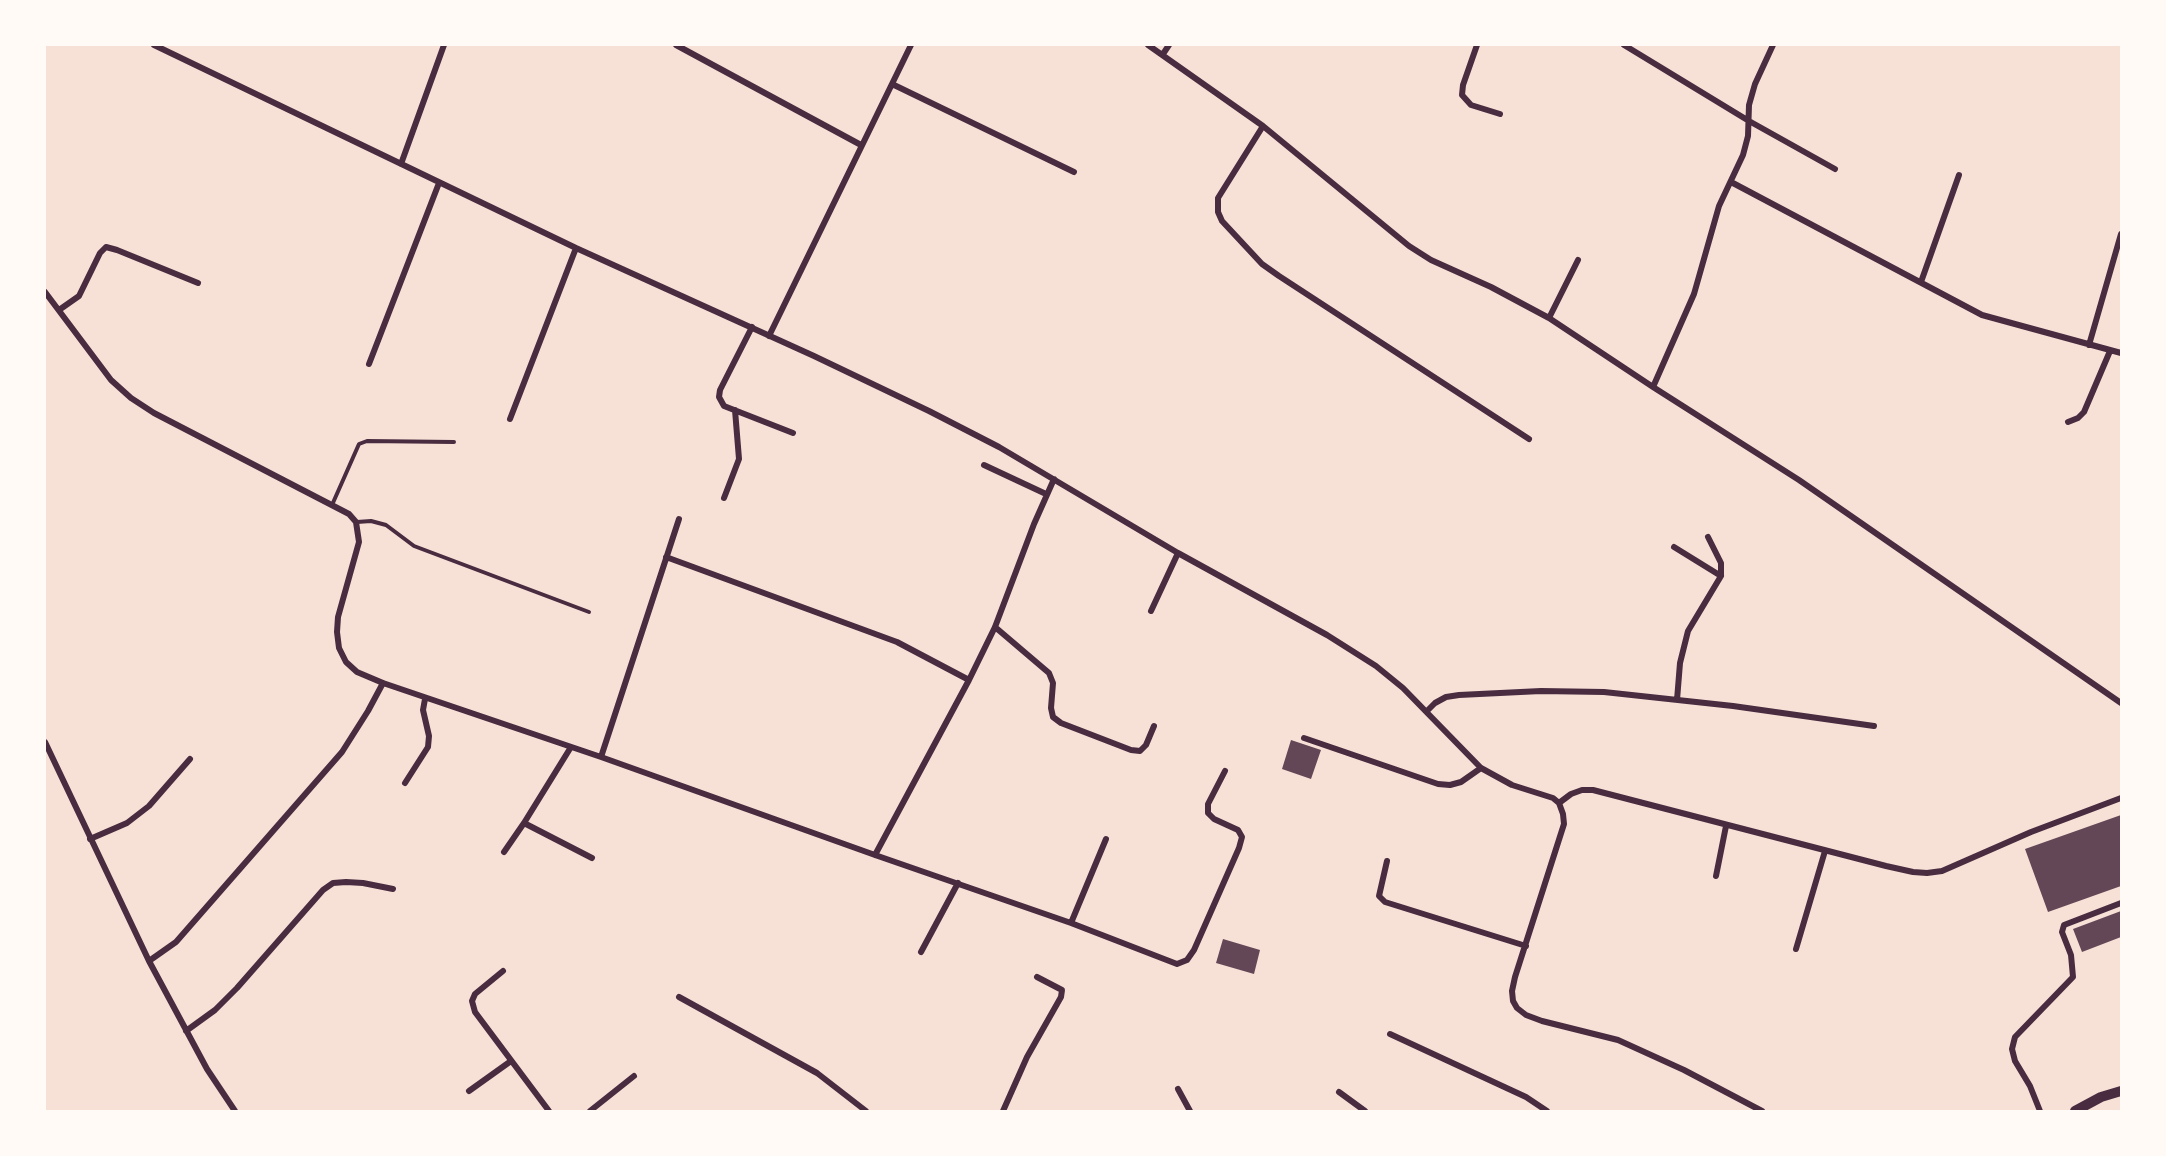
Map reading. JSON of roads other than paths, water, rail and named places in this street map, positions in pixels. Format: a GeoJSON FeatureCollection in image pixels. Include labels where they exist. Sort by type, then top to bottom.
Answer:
{"type":"FeatureCollection","features":[{"type":"Feature","properties":{"kind":"street"},"geometry":{"type":"LineString","coordinates":[[154,45],[576,248],[752,327],[929,411],[999,447],[1178,553],[1337,641],[1376,666],[1427,711],[1481,768],[1504,781],[1553,798],[1559,803],[1563,814],[1560,839],[1512,991],[1513,1001],[1517,1008],[1526,1015],[1542,1021],[1618,1040],[1684,1070],[1762,1111]]}},
{"type":"Feature","properties":{"kind":"street"},"geometry":{"type":"LineString","coordinates":[[401,164],[444,45]]}},
{"type":"Feature","properties":{"kind":"street"},"geometry":{"type":"LineString","coordinates":[[676,45],[861,145]]}},
{"type":"Feature","properties":{"kind":"street"},"geometry":{"type":"LineString","coordinates":[[769,336],[911,45]]}},
{"type":"Feature","properties":{"kind":"street"},"geometry":{"type":"LineString","coordinates":[[1149,45],[1263,126],[1408,246],[1431,260],[1491,287],[1549,318],[1799,480],[2121,703]]}},
{"type":"Feature","properties":{"kind":"street"},"geometry":{"type":"LineString","coordinates":[[1163,54],[1169,45]]}},
{"type":"Feature","properties":{"kind":"street"},"geometry":{"type":"LineString","coordinates":[[1477,45],[1463,85],[1462,95],[1471,105],[1500,114]]}},
{"type":"Feature","properties":{"kind":"street"},"geometry":{"type":"LineString","coordinates":[[1624,45],[1749,121],[1835,169]]}},
{"type":"Feature","properties":{"kind":"street"},"geometry":{"type":"LineString","coordinates":[[1653,387],[1694,294],[1719,206],[1743,155],[1749,121],[1749,105],[1755,84],[1773,45]]}},
{"type":"Feature","properties":{"kind":"street"},"geometry":{"type":"LineString","coordinates":[[892,84],[1074,172]]}},
{"type":"Feature","properties":{"kind":"street"},"geometry":{"type":"LineString","coordinates":[[1263,126],[1218,198],[1218,212],[1222,221],[1262,264],[1529,438]]}},
{"type":"Feature","properties":{"kind":"street"},"geometry":{"type":"LineString","coordinates":[[1921,282],[1959,175]]}},
{"type":"Feature","properties":{"kind":"street"},"geometry":{"type":"LineString","coordinates":[[1731,182],[1982,315],[2121,353]]}},
{"type":"Feature","properties":{"kind":"street"},"geometry":{"type":"LineString","coordinates":[[369,364],[439,183]]}},
{"type":"Feature","properties":{"kind":"street"},"geometry":{"type":"LineString","coordinates":[[2089,345],[2121,234]]}},
{"type":"Feature","properties":{"kind":"street"},"geometry":{"type":"LineString","coordinates":[[59,310],[79,297],[100,253],[106,247],[198,283]]}},
{"type":"Feature","properties":{"kind":"street"},"geometry":{"type":"LineString","coordinates":[[510,419],[576,248]]}},
{"type":"Feature","properties":{"kind":"street"},"geometry":{"type":"LineString","coordinates":[[1549,318],[1578,260]]}},
{"type":"Feature","properties":{"kind":"street"},"geometry":{"type":"LineString","coordinates":[[45,292],[111,380],[131,398],[154,413],[349,514],[356,522],[359,542],[338,617],[339,648],[346,662],[357,672],[383,683],[958,883],[1177,964],[1187,960],[1194,950],[1242,837],[1238,830],[1214,819],[1208,813],[1208,804],[1225,771]]}},
{"type":"Feature","properties":{"kind":"street"},"geometry":{"type":"LineString","coordinates":[[752,327],[720,390],[719,397],[724,406],[794,433]]}},
{"type":"Feature","properties":{"kind":"street"},"geometry":{"type":"LineString","coordinates":[[2068,422],[2078,418],[2084,412],[2110,351]]}},
{"type":"Feature","properties":{"kind":"street"},"geometry":{"type":"LineString","coordinates":[[724,498],[739,459],[735,410]]}},
{"type":"Feature","properties":{"kind":"street"},"geometry":{"type":"LineString","coordinates":[[984,465],[1046,494]]}},
{"type":"Feature","properties":{"kind":"street"},"geometry":{"type":"LineString","coordinates":[[874,855],[969,680],[995,627],[1046,494],[1054,479]]}},
{"type":"Feature","properties":{"kind":"street"},"geometry":{"type":"LineString","coordinates":[[601,757],[679,519]]}},
{"type":"Feature","properties":{"kind":"street"},"geometry":{"type":"LineString","coordinates":[[1677,700],[1680,663],[1688,631],[1721,576],[1721,563],[1708,537]]}},
{"type":"Feature","properties":{"kind":"street"},"geometry":{"type":"LineString","coordinates":[[1674,547],[1721,576]]}},
{"type":"Feature","properties":{"kind":"street"},"geometry":{"type":"LineString","coordinates":[[1151,610],[1178,553]]}},
{"type":"Feature","properties":{"kind":"street"},"geometry":{"type":"LineString","coordinates":[[666,557],[897,642],[969,680]]}},
{"type":"Feature","properties":{"kind":"street"},"geometry":{"type":"LineString","coordinates":[[995,627],[1049,673],[1053,683],[1051,708],[1053,717],[1061,723],[1131,750],[1140,751],[1146,745],[1154,726]]}},
{"type":"Feature","properties":{"kind":"street"},"geometry":{"type":"LineString","coordinates":[[149,961],[176,942],[342,752],[383,683]]}},
{"type":"Feature","properties":{"kind":"street"},"geometry":{"type":"LineString","coordinates":[[1427,711],[1446,697],[1459,695],[1541,691],[1604,692],[1874,726]]}},
{"type":"Feature","properties":{"kind":"street"},"geometry":{"type":"LineString","coordinates":[[405,783],[428,747],[429,736],[423,710],[425,699]]}},
{"type":"Feature","properties":{"kind":"street"},"geometry":{"type":"LineString","coordinates":[[1304,738],[1438,784],[1450,785],[1461,782],[1481,768]]}},
{"type":"Feature","properties":{"kind":"street"},"geometry":{"type":"LineString","coordinates":[[45,742],[149,961],[207,1069],[235,1111]]}},
{"type":"Feature","properties":{"kind":"street"},"geometry":{"type":"LineString","coordinates":[[504,852],[571,747]]}},
{"type":"Feature","properties":{"kind":"street"},"geometry":{"type":"LineString","coordinates":[[90,839],[127,823],[149,806],[190,759]]}},
{"type":"Feature","properties":{"kind":"street"},"geometry":{"type":"LineString","coordinates":[[1559,803],[1571,794],[1582,790],[1593,790],[1726,826],[1913,872],[1942,871],[2031,832],[2121,798]]}},
{"type":"Feature","properties":{"kind":"street"},"geometry":{"type":"LineString","coordinates":[[524,823],[592,858]]}},
{"type":"Feature","properties":{"kind":"street"},"geometry":{"type":"LineString","coordinates":[[1716,876],[1726,826]]}},
{"type":"Feature","properties":{"kind":"street"},"geometry":{"type":"LineString","coordinates":[[1071,923],[1106,839]]}},
{"type":"Feature","properties":{"kind":"street"},"geometry":{"type":"LineString","coordinates":[[1796,949],[1825,850]]}},
{"type":"Feature","properties":{"kind":"street"},"geometry":{"type":"LineString","coordinates":[[1387,861],[1379,896],[1385,902],[1526,946]]}},
{"type":"Feature","properties":{"kind":"street"},"geometry":{"type":"LineString","coordinates":[[186,1031],[215,1010],[237,988],[323,890],[333,883],[363,883],[393,889]]}},
{"type":"Feature","properties":{"kind":"street"},"geometry":{"type":"LineString","coordinates":[[921,952],[958,883]]}},
{"type":"Feature","properties":{"kind":"street"},"geometry":{"type":"LineString","coordinates":[[2040,1111],[2030,1086],[2015,1061],[2012,1048],[2015,1037],[2073,977],[2071,955],[2062,932],[2064,925],[2121,903]]}},
{"type":"Feature","properties":{"kind":"street"},"geometry":{"type":"LineString","coordinates":[[503,970],[475,994],[472,1001],[476,1012],[549,1111]]}},
{"type":"Feature","properties":{"kind":"street"},"geometry":{"type":"LineString","coordinates":[[1003,1111],[1027,1057],[1061,997],[1062,990],[1037,977]]}},
{"type":"Feature","properties":{"kind":"street"},"geometry":{"type":"LineString","coordinates":[[679,997],[817,1073],[866,1111]]}},
{"type":"Feature","properties":{"kind":"street"},"geometry":{"type":"LineString","coordinates":[[1390,1035],[1526,1097],[1547,1111]]}},
{"type":"Feature","properties":{"kind":"street"},"geometry":{"type":"LineString","coordinates":[[469,1090],[511,1060]]}},
{"type":"Feature","properties":{"kind":"street"},"geometry":{"type":"LineString","coordinates":[[590,1111],[634,1076]]}},
{"type":"Feature","properties":{"kind":"street"},"geometry":{"type":"LineString","coordinates":[[1178,1089],[1190,1111]]}},
{"type":"Feature","properties":{"kind":"street"},"geometry":{"type":"LineString","coordinates":[[2075,1111],[2101,1097],[2121,1091]]}},
{"type":"Feature","properties":{"kind":"street"},"geometry":{"type":"LineString","coordinates":[[1339,1092],[1365,1111]]}},
{"type":"Feature","properties":{"kind":"lane"},"geometry":{"type":"LineString","coordinates":[[332,506],[359,444],[368,441],[454,442]]}},
{"type":"Feature","properties":{"kind":"lane"},"geometry":{"type":"LineString","coordinates":[[356,522],[371,521],[386,525],[414,546],[589,612]]}}]}
